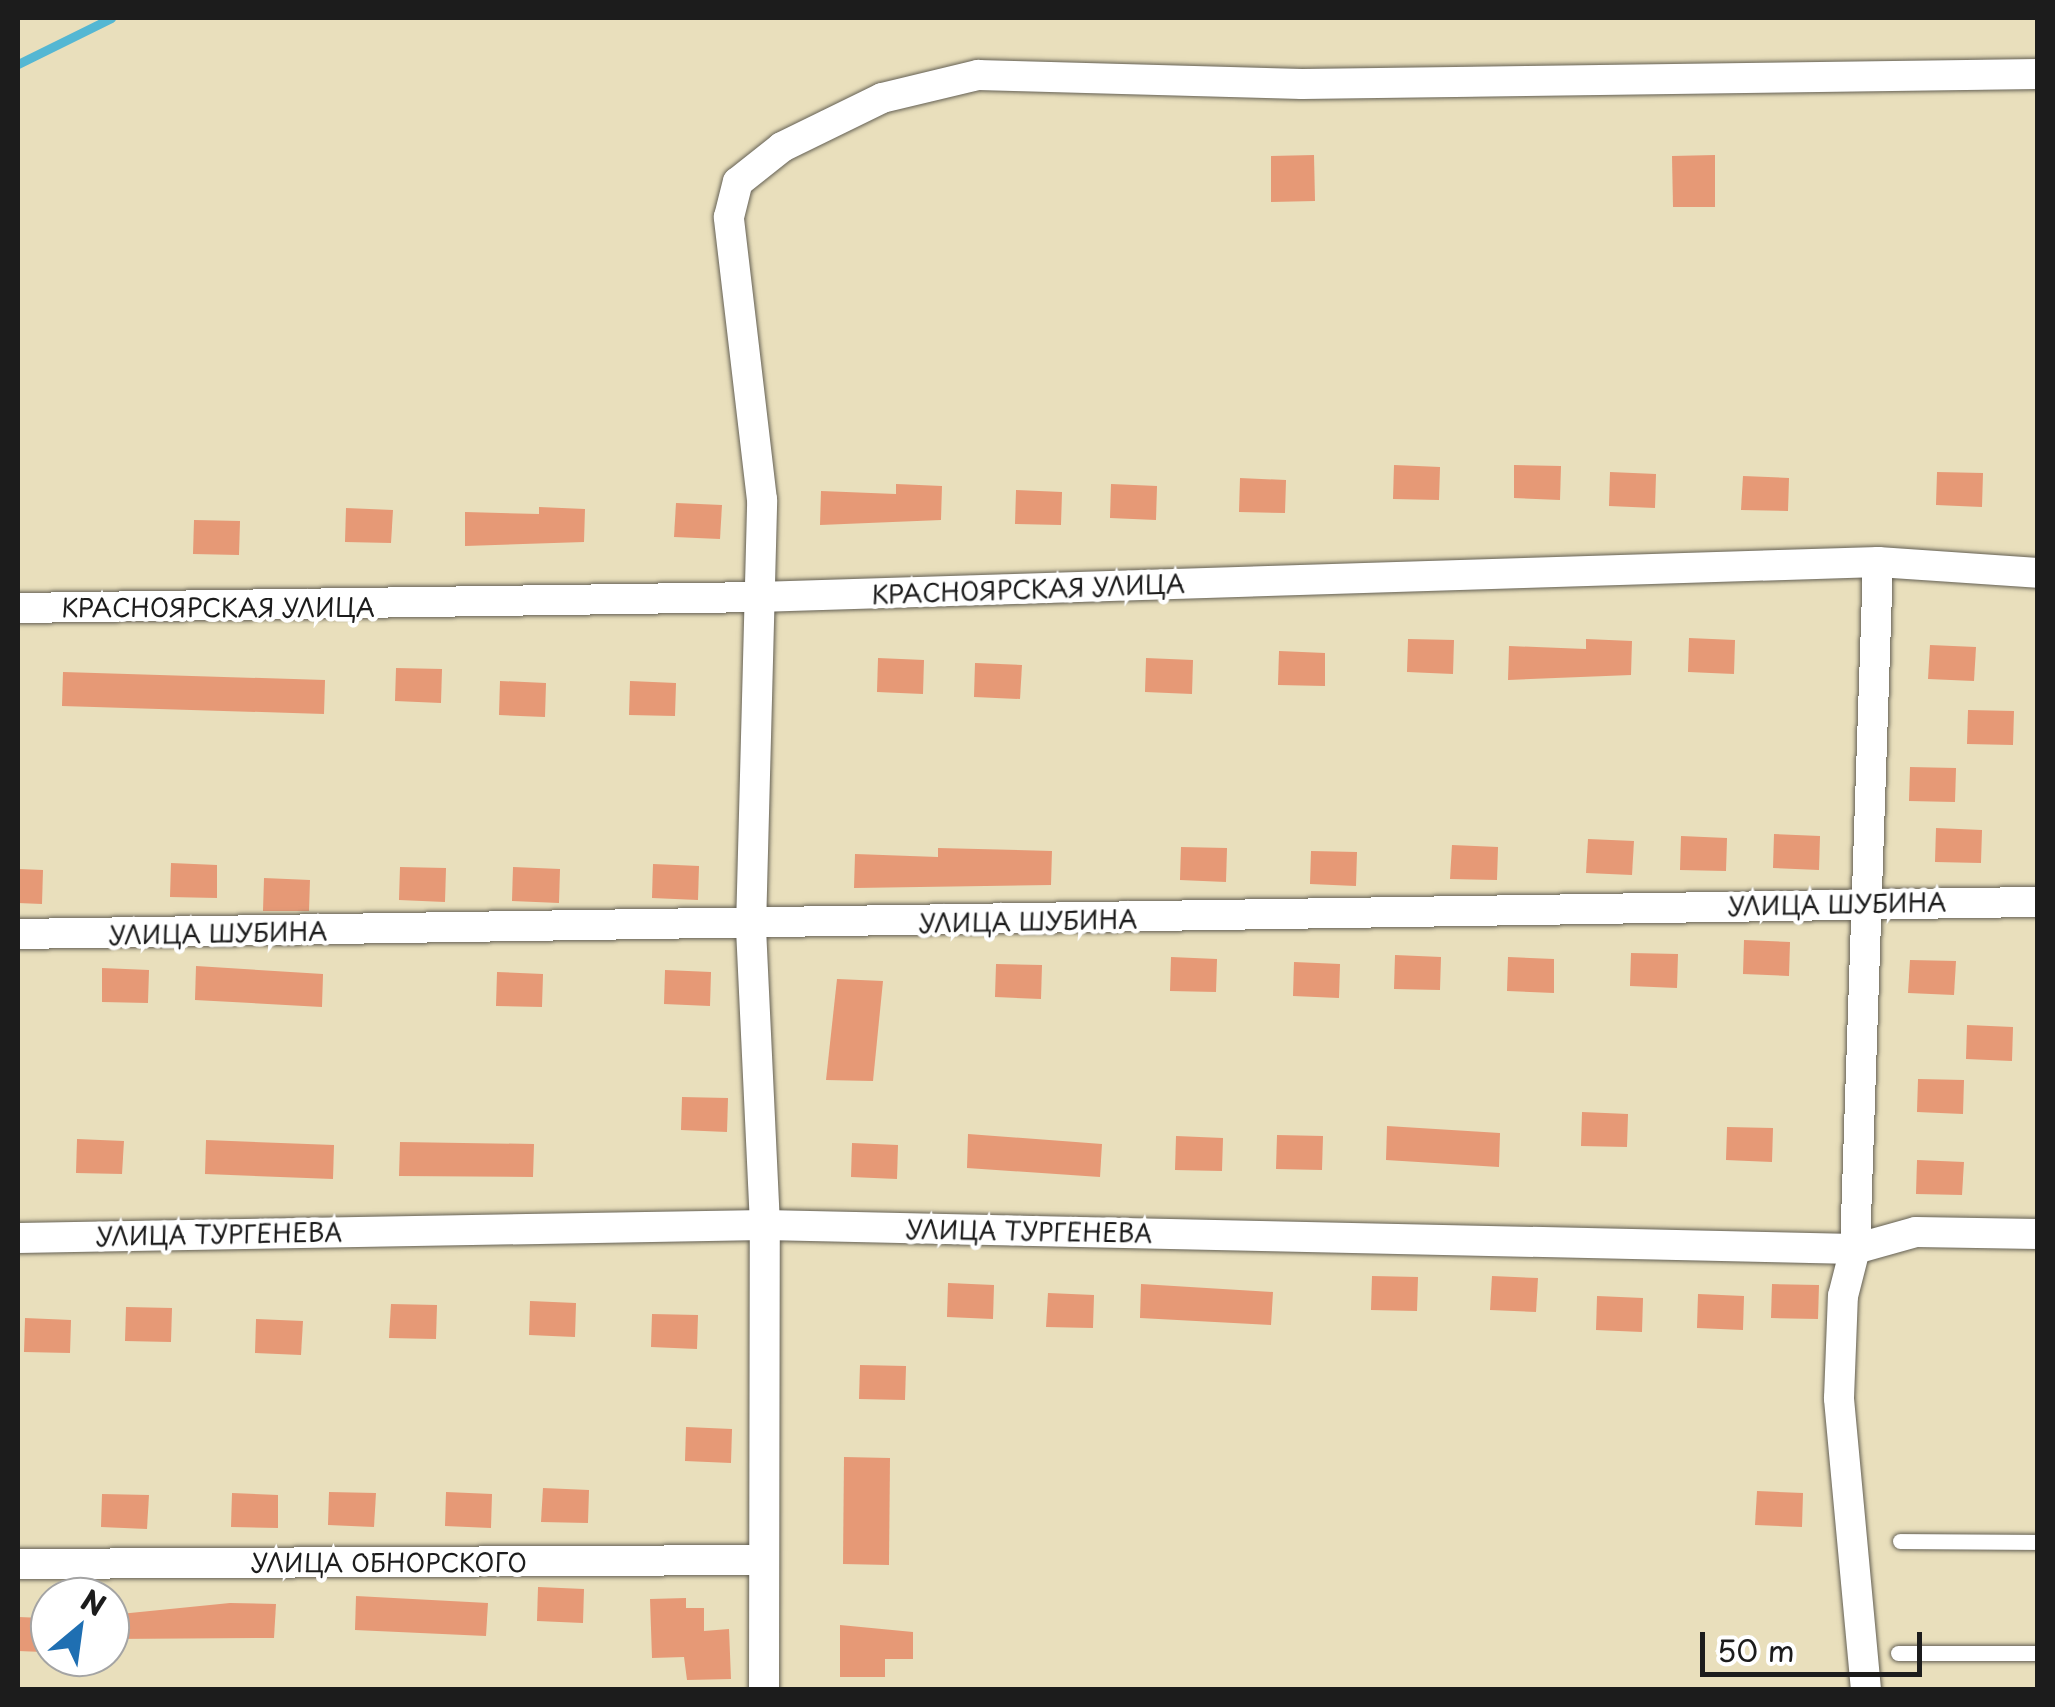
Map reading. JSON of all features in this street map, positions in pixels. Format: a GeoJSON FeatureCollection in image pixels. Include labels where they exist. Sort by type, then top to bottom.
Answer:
{"type":"FeatureCollection","features":[{"type":"Feature","properties":{"kind":"street"},"geometry":{"type":"LineString","coordinates":[[764,1690],[760,1560],[765,1225],[751,928],[762,500],[729,217],[738,182],[782,147],[882,98],[978,75],[1302,84],[2038,74]]}},
{"type":"Feature","properties":{"kind":"street"},"geometry":{"type":"LineString","coordinates":[[1866,1690],[1839,1398],[1842,1296],[1855,1249],[1861,903],[1878,562]]}},
{"type":"Feature","properties":{"kind":"street","name":"КРАСНОЯРСКАЯ УЛИЦА"},"geometry":{"type":"LineString","coordinates":[[18,608],[758,597],[1878,562],[2038,573]]}},
{"type":"Feature","properties":{"kind":"street","name":"УЛИЦА ШУБИНА"},"geometry":{"type":"LineString","coordinates":[[18,934],[751,928],[2038,902]]}},
{"type":"Feature","properties":{"kind":"street","name":"УЛИЦА ТУРГЕНЕВА"},"geometry":{"type":"LineString","coordinates":[[18,1238],[765,1225],[1855,1249],[1916,1232],[2038,1234]]}},
{"type":"Feature","properties":{"kind":"street","name":"УЛИЦА ОБНОРСКОГО"},"geometry":{"type":"LineString","coordinates":[[18,1564],[760,1560]]}},
{"type":"Feature","properties":{"kind":"lane"},"geometry":{"type":"LineString","coordinates":[[1900,1542],[2038,1542]]}},
{"type":"Feature","properties":{"kind":"lane"},"geometry":{"type":"LineString","coordinates":[[1898,1653],[2038,1653]]}},
{"type":"Feature","properties":{"kind":"building"},"geometry":{"type":"Polygon","coordinates":[[[1314,155],[1315,201],[1271,202],[1271,156],[1314,155]]]}},
{"type":"Feature","properties":{"kind":"building"},"geometry":{"type":"Polygon","coordinates":[[[1715,155],[1715,207],[1673,207],[1672,156],[1715,155]]]}},
{"type":"Feature","properties":{"kind":"building"},"geometry":{"type":"Polygon","coordinates":[[[1394,465],[1440,467],[1439,500],[1393,499],[1394,465]]]}},
{"type":"Feature","properties":{"kind":"building"},"geometry":{"type":"Polygon","coordinates":[[[1514,465],[1561,466],[1560,500],[1514,498],[1514,465]]]}},
{"type":"Feature","properties":{"kind":"building"},"geometry":{"type":"Polygon","coordinates":[[[1610,472],[1656,474],[1655,508],[1609,506],[1610,472]]]}},
{"type":"Feature","properties":{"kind":"building"},"geometry":{"type":"Polygon","coordinates":[[[1937,472],[1983,473],[1982,507],[1936,505],[1937,472]]]}},
{"type":"Feature","properties":{"kind":"building"},"geometry":{"type":"Polygon","coordinates":[[[1743,476],[1789,478],[1788,511],[1741,510],[1743,476]]]}},
{"type":"Feature","properties":{"kind":"building"},"geometry":{"type":"Polygon","coordinates":[[[1240,478],[1286,480],[1285,513],[1239,512],[1240,478]]]}},
{"type":"Feature","properties":{"kind":"building"},"geometry":{"type":"Polygon","coordinates":[[[896,484],[942,486],[941,520],[820,525],[821,491],[896,494],[896,484]]]}},
{"type":"Feature","properties":{"kind":"building"},"geometry":{"type":"Polygon","coordinates":[[[1111,484],[1157,486],[1156,520],[1110,518],[1111,484]]]}},
{"type":"Feature","properties":{"kind":"building"},"geometry":{"type":"Polygon","coordinates":[[[1016,490],[1062,492],[1061,525],[1015,524],[1016,490]]]}},
{"type":"Feature","properties":{"kind":"building"},"geometry":{"type":"Polygon","coordinates":[[[676,503],[722,505],[720,539],[674,537],[676,503]]]}},
{"type":"Feature","properties":{"kind":"building"},"geometry":{"type":"Polygon","coordinates":[[[539,507],[585,509],[584,542],[465,546],[465,512],[539,514],[539,507]]]}},
{"type":"Feature","properties":{"kind":"building"},"geometry":{"type":"Polygon","coordinates":[[[346,508],[393,510],[391,543],[345,542],[346,508]]]}},
{"type":"Feature","properties":{"kind":"building"},"geometry":{"type":"Polygon","coordinates":[[[194,520],[240,521],[239,555],[193,554],[194,520]]]}},
{"type":"Feature","properties":{"kind":"building"},"geometry":{"type":"Polygon","coordinates":[[[1689,638],[1735,640],[1734,674],[1688,672],[1689,638]]]}},
{"type":"Feature","properties":{"kind":"building"},"geometry":{"type":"Polygon","coordinates":[[[1408,639],[1454,640],[1453,674],[1407,672],[1408,639]]]}},
{"type":"Feature","properties":{"kind":"building"},"geometry":{"type":"Polygon","coordinates":[[[1586,639],[1632,641],[1631,675],[1508,680],[1509,646],[1586,649],[1586,639]]]}},
{"type":"Feature","properties":{"kind":"building"},"geometry":{"type":"Polygon","coordinates":[[[1930,645],[1976,647],[1974,681],[1928,679],[1930,645]]]}},
{"type":"Feature","properties":{"kind":"building"},"geometry":{"type":"Polygon","coordinates":[[[1279,651],[1325,653],[1325,686],[1278,685],[1279,651]]]}},
{"type":"Feature","properties":{"kind":"building"},"geometry":{"type":"Polygon","coordinates":[[[878,658],[924,660],[923,694],[877,692],[878,658]]]}},
{"type":"Feature","properties":{"kind":"building"},"geometry":{"type":"Polygon","coordinates":[[[1146,658],[1193,660],[1192,694],[1145,692],[1146,658]]]}},
{"type":"Feature","properties":{"kind":"building"},"geometry":{"type":"Polygon","coordinates":[[[975,663],[1022,665],[1020,699],[974,697],[975,663]]]}},
{"type":"Feature","properties":{"kind":"building"},"geometry":{"type":"Polygon","coordinates":[[[396,668],[442,669],[441,703],[395,701],[396,668]]]}},
{"type":"Feature","properties":{"kind":"building"},"geometry":{"type":"Polygon","coordinates":[[[63,672],[325,680],[324,714],[62,706],[63,672]]]}},
{"type":"Feature","properties":{"kind":"building"},"geometry":{"type":"Polygon","coordinates":[[[500,681],[546,683],[545,717],[499,715],[500,681]]]}},
{"type":"Feature","properties":{"kind":"building"},"geometry":{"type":"Polygon","coordinates":[[[630,681],[676,683],[675,716],[629,715],[630,681]]]}},
{"type":"Feature","properties":{"kind":"building"},"geometry":{"type":"Polygon","coordinates":[[[1968,710],[2014,711],[2013,745],[1967,744],[1968,710]]]}},
{"type":"Feature","properties":{"kind":"building"},"geometry":{"type":"Polygon","coordinates":[[[1910,767],[1956,768],[1955,802],[1909,801],[1910,767]]]}},
{"type":"Feature","properties":{"kind":"building"},"geometry":{"type":"Polygon","coordinates":[[[1936,828],[1982,830],[1981,863],[1935,862],[1936,828]]]}},
{"type":"Feature","properties":{"kind":"building"},"geometry":{"type":"Polygon","coordinates":[[[1774,834],[1820,836],[1819,870],[1773,868],[1774,834]]]}},
{"type":"Feature","properties":{"kind":"building"},"geometry":{"type":"Polygon","coordinates":[[[1681,836],[1727,838],[1726,871],[1680,870],[1681,836]]]}},
{"type":"Feature","properties":{"kind":"building"},"geometry":{"type":"Polygon","coordinates":[[[1588,839],[1634,841],[1632,875],[1586,873],[1588,839]]]}},
{"type":"Feature","properties":{"kind":"building"},"geometry":{"type":"Polygon","coordinates":[[[1452,845],[1498,847],[1497,880],[1450,879],[1452,845]]]}},
{"type":"Feature","properties":{"kind":"building"},"geometry":{"type":"Polygon","coordinates":[[[1181,847],[1227,848],[1226,882],[1180,880],[1181,847]]]}},
{"type":"Feature","properties":{"kind":"building"},"geometry":{"type":"Polygon","coordinates":[[[938,848],[1052,851],[1051,885],[854,888],[855,854],[938,857],[938,848]]]}},
{"type":"Feature","properties":{"kind":"building"},"geometry":{"type":"Polygon","coordinates":[[[1311,851],[1357,852],[1356,886],[1310,884],[1311,851]]]}},
{"type":"Feature","properties":{"kind":"building"},"geometry":{"type":"Polygon","coordinates":[[[171,863],[217,865],[217,898],[170,897],[171,863]]]}},
{"type":"Feature","properties":{"kind":"building"},"geometry":{"type":"Polygon","coordinates":[[[653,864],[699,866],[698,900],[652,898],[653,864]]]}},
{"type":"Feature","properties":{"kind":"building"},"geometry":{"type":"Polygon","coordinates":[[[400,867],[446,868],[445,902],[399,900],[400,867]]]}},
{"type":"Feature","properties":{"kind":"building"},"geometry":{"type":"Polygon","coordinates":[[[513,867],[560,869],[559,903],[512,901],[513,867]]]}},
{"type":"Feature","properties":{"kind":"building"},"geometry":{"type":"Polygon","coordinates":[[[18,869],[43,870],[42,904],[18,903],[18,869]]]}},
{"type":"Feature","properties":{"kind":"building"},"geometry":{"type":"Polygon","coordinates":[[[264,878],[310,880],[309,911],[263,911],[264,878]]]}},
{"type":"Feature","properties":{"kind":"building"},"geometry":{"type":"Polygon","coordinates":[[[1744,940],[1790,942],[1789,976],[1743,974],[1744,940]]]}},
{"type":"Feature","properties":{"kind":"building"},"geometry":{"type":"Polygon","coordinates":[[[1631,953],[1678,954],[1677,988],[1630,986],[1631,953]]]}},
{"type":"Feature","properties":{"kind":"building"},"geometry":{"type":"Polygon","coordinates":[[[1395,955],[1441,957],[1440,990],[1394,989],[1395,955]]]}},
{"type":"Feature","properties":{"kind":"building"},"geometry":{"type":"Polygon","coordinates":[[[1171,957],[1217,959],[1216,992],[1170,991],[1171,957]]]}},
{"type":"Feature","properties":{"kind":"building"},"geometry":{"type":"Polygon","coordinates":[[[1508,957],[1554,959],[1554,993],[1507,991],[1508,957]]]}},
{"type":"Feature","properties":{"kind":"building"},"geometry":{"type":"Polygon","coordinates":[[[1910,960],[1956,961],[1954,995],[1908,993],[1910,960]]]}},
{"type":"Feature","properties":{"kind":"building"},"geometry":{"type":"Polygon","coordinates":[[[1294,962],[1340,964],[1339,998],[1293,996],[1294,962]]]}},
{"type":"Feature","properties":{"kind":"building"},"geometry":{"type":"Polygon","coordinates":[[[996,964],[1042,965],[1041,999],[995,997],[996,964]]]}},
{"type":"Feature","properties":{"kind":"building"},"geometry":{"type":"Polygon","coordinates":[[[196,966],[323,974],[322,1007],[195,1000],[196,966]]]}},
{"type":"Feature","properties":{"kind":"building"},"geometry":{"type":"Polygon","coordinates":[[[102,968],[149,970],[148,1003],[102,1002],[102,968]]]}},
{"type":"Feature","properties":{"kind":"building"},"geometry":{"type":"Polygon","coordinates":[[[665,970],[711,972],[710,1006],[664,1004],[665,970]]]}},
{"type":"Feature","properties":{"kind":"building"},"geometry":{"type":"Polygon","coordinates":[[[497,972],[543,974],[542,1007],[496,1006],[497,972]]]}},
{"type":"Feature","properties":{"kind":"building"},"geometry":{"type":"Polygon","coordinates":[[[837,979],[883,981],[873,1081],[826,1080],[837,979]]]}},
{"type":"Feature","properties":{"kind":"building"},"geometry":{"type":"Polygon","coordinates":[[[1967,1025],[2013,1027],[2012,1061],[1966,1059],[1967,1025]]]}},
{"type":"Feature","properties":{"kind":"building"},"geometry":{"type":"Polygon","coordinates":[[[1918,1079],[1964,1080],[1963,1114],[1917,1112],[1918,1079]]]}},
{"type":"Feature","properties":{"kind":"building"},"geometry":{"type":"Polygon","coordinates":[[[682,1097],[728,1098],[727,1132],[681,1130],[682,1097]]]}},
{"type":"Feature","properties":{"kind":"building"},"geometry":{"type":"Polygon","coordinates":[[[1582,1112],[1628,1114],[1627,1147],[1581,1146],[1582,1112]]]}},
{"type":"Feature","properties":{"kind":"building"},"geometry":{"type":"Polygon","coordinates":[[[1387,1126],[1500,1133],[1499,1167],[1386,1160],[1387,1126]]]}},
{"type":"Feature","properties":{"kind":"building"},"geometry":{"type":"Polygon","coordinates":[[[1727,1127],[1773,1128],[1772,1162],[1726,1160],[1727,1127]]]}},
{"type":"Feature","properties":{"kind":"building"},"geometry":{"type":"Polygon","coordinates":[[[968,1134],[1102,1144],[1100,1177],[967,1168],[968,1134]]]}},
{"type":"Feature","properties":{"kind":"building"},"geometry":{"type":"Polygon","coordinates":[[[1277,1135],[1323,1136],[1322,1170],[1276,1169],[1277,1135]]]}},
{"type":"Feature","properties":{"kind":"building"},"geometry":{"type":"Polygon","coordinates":[[[1176,1136],[1223,1138],[1222,1171],[1175,1170],[1176,1136]]]}},
{"type":"Feature","properties":{"kind":"building"},"geometry":{"type":"Polygon","coordinates":[[[77,1139],[124,1141],[122,1174],[76,1173],[77,1139]]]}},
{"type":"Feature","properties":{"kind":"building"},"geometry":{"type":"Polygon","coordinates":[[[206,1140],[334,1145],[333,1179],[205,1174],[206,1140]]]}},
{"type":"Feature","properties":{"kind":"building"},"geometry":{"type":"Polygon","coordinates":[[[400,1142],[534,1144],[533,1177],[399,1176],[400,1142]]]}},
{"type":"Feature","properties":{"kind":"building"},"geometry":{"type":"Polygon","coordinates":[[[852,1143],[898,1145],[897,1179],[851,1177],[852,1143]]]}},
{"type":"Feature","properties":{"kind":"building"},"geometry":{"type":"Polygon","coordinates":[[[1917,1160],[1964,1162],[1962,1195],[1916,1194],[1917,1160]]]}},
{"type":"Feature","properties":{"kind":"building"},"geometry":{"type":"Polygon","coordinates":[[[1372,1276],[1418,1277],[1417,1311],[1371,1310],[1372,1276]]]}},
{"type":"Feature","properties":{"kind":"building"},"geometry":{"type":"Polygon","coordinates":[[[1492,1276],[1538,1278],[1536,1312],[1490,1310],[1492,1276]]]}},
{"type":"Feature","properties":{"kind":"building"},"geometry":{"type":"Polygon","coordinates":[[[948,1283],[994,1285],[993,1319],[947,1317],[948,1283]]]}},
{"type":"Feature","properties":{"kind":"building"},"geometry":{"type":"Polygon","coordinates":[[[1141,1284],[1273,1292],[1271,1325],[1140,1318],[1141,1284]]]}},
{"type":"Feature","properties":{"kind":"building"},"geometry":{"type":"Polygon","coordinates":[[[1772,1284],[1819,1285],[1818,1319],[1771,1318],[1772,1284]]]}},
{"type":"Feature","properties":{"kind":"building"},"geometry":{"type":"Polygon","coordinates":[[[1048,1293],[1094,1295],[1093,1328],[1046,1327],[1048,1293]]]}},
{"type":"Feature","properties":{"kind":"building"},"geometry":{"type":"Polygon","coordinates":[[[1698,1294],[1744,1296],[1743,1330],[1697,1328],[1698,1294]]]}},
{"type":"Feature","properties":{"kind":"building"},"geometry":{"type":"Polygon","coordinates":[[[1597,1296],[1643,1298],[1642,1332],[1596,1330],[1597,1296]]]}},
{"type":"Feature","properties":{"kind":"building"},"geometry":{"type":"Polygon","coordinates":[[[530,1301],[576,1303],[575,1337],[529,1335],[530,1301]]]}},
{"type":"Feature","properties":{"kind":"building"},"geometry":{"type":"Polygon","coordinates":[[[391,1304],[437,1305],[436,1339],[389,1338],[391,1304]]]}},
{"type":"Feature","properties":{"kind":"building"},"geometry":{"type":"Polygon","coordinates":[[[126,1307],[172,1308],[171,1342],[125,1341],[126,1307]]]}},
{"type":"Feature","properties":{"kind":"building"},"geometry":{"type":"Polygon","coordinates":[[[652,1314],[698,1315],[697,1349],[651,1347],[652,1314]]]}},
{"type":"Feature","properties":{"kind":"building"},"geometry":{"type":"Polygon","coordinates":[[[25,1318],[71,1320],[70,1353],[24,1352],[25,1318]]]}},
{"type":"Feature","properties":{"kind":"building"},"geometry":{"type":"Polygon","coordinates":[[[256,1319],[303,1321],[301,1355],[255,1353],[256,1319]]]}},
{"type":"Feature","properties":{"kind":"building"},"geometry":{"type":"Polygon","coordinates":[[[860,1365],[906,1366],[905,1400],[859,1399],[860,1365]]]}},
{"type":"Feature","properties":{"kind":"building"},"geometry":{"type":"Polygon","coordinates":[[[686,1427],[732,1429],[731,1463],[685,1461],[686,1427]]]}},
{"type":"Feature","properties":{"kind":"building"},"geometry":{"type":"Polygon","coordinates":[[[844,1457],[890,1458],[889,1565],[843,1564],[844,1457]]]}},
{"type":"Feature","properties":{"kind":"building"},"geometry":{"type":"Polygon","coordinates":[[[543,1488],[589,1490],[588,1523],[541,1522],[543,1488]]]}},
{"type":"Feature","properties":{"kind":"building"},"geometry":{"type":"Polygon","coordinates":[[[1757,1491],[1803,1493],[1802,1527],[1755,1525],[1757,1491]]]}},
{"type":"Feature","properties":{"kind":"building"},"geometry":{"type":"Polygon","coordinates":[[[329,1492],[376,1493],[374,1527],[328,1525],[329,1492]]]}},
{"type":"Feature","properties":{"kind":"building"},"geometry":{"type":"Polygon","coordinates":[[[446,1492],[492,1494],[491,1528],[445,1526],[446,1492]]]}},
{"type":"Feature","properties":{"kind":"building"},"geometry":{"type":"Polygon","coordinates":[[[232,1493],[278,1495],[278,1528],[231,1527],[232,1493]]]}},
{"type":"Feature","properties":{"kind":"building"},"geometry":{"type":"Polygon","coordinates":[[[102,1494],[149,1495],[147,1529],[101,1527],[102,1494]]]}},
{"type":"Feature","properties":{"kind":"building"},"geometry":{"type":"Polygon","coordinates":[[[538,1587],[584,1589],[583,1623],[537,1621],[538,1587]]]}},
{"type":"Feature","properties":{"kind":"building"},"geometry":{"type":"Polygon","coordinates":[[[356,1596],[488,1603],[486,1636],[355,1630],[356,1596]]]}},
{"type":"Feature","properties":{"kind":"building"},"geometry":{"type":"Polygon","coordinates":[[[686,1598],[686,1608],[704,1608],[704,1631],[729,1629],[731,1679],[687,1680],[684,1657],[652,1658],[650,1599],[686,1598]]]}},
{"type":"Feature","properties":{"kind":"building"},"geometry":{"type":"Polygon","coordinates":[[[230,1603],[276,1604],[274,1638],[130,1639],[130,1613],[230,1603]]]}},
{"type":"Feature","properties":{"kind":"building"},"geometry":{"type":"Polygon","coordinates":[[[18,1617],[30,1617],[30,1651],[18,1651],[18,1617]]]}},
{"type":"Feature","properties":{"kind":"building"},"geometry":{"type":"Polygon","coordinates":[[[840,1625],[913,1632],[913,1659],[885,1659],[885,1677],[840,1677],[840,1625]]]}},
{"type":"Feature","properties":{"kind":"waterway"},"geometry":{"type":"LineString","coordinates":[[18,64],[111,18]]}}]}
